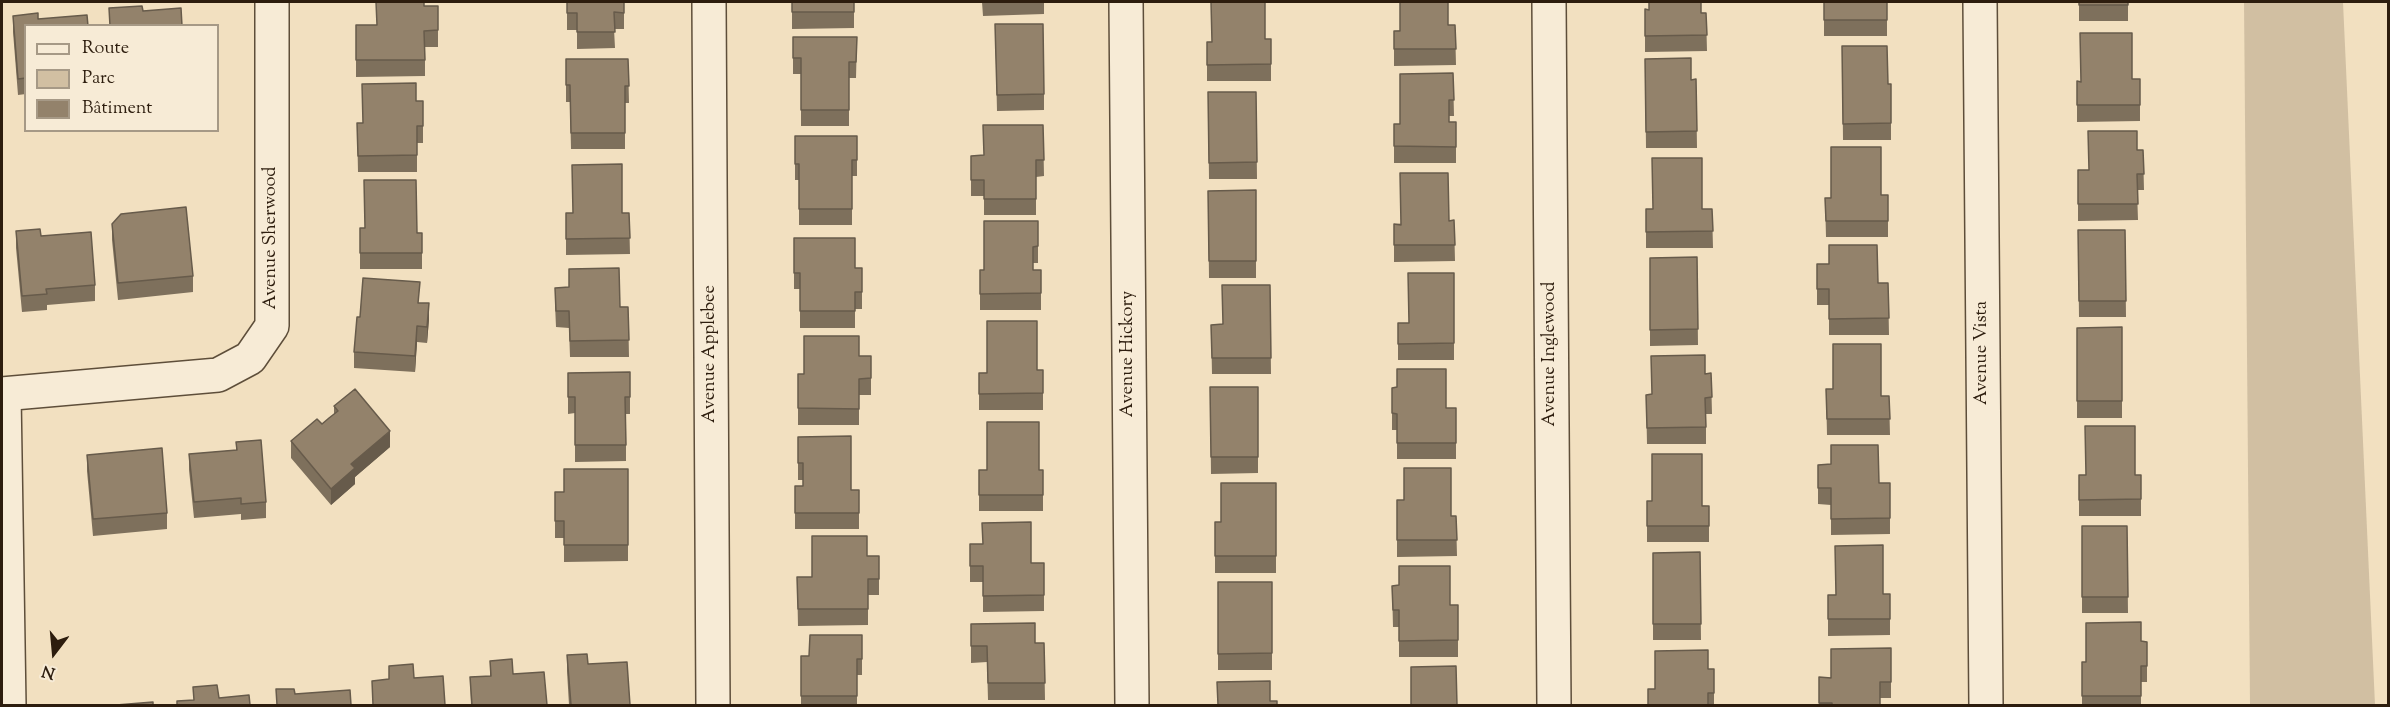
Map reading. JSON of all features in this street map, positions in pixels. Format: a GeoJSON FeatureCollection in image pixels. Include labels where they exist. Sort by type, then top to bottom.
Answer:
{"type":"FeatureCollection","features":[{"type":"Feature","properties":{"kind":"street","name":"Avenue Sherwood"},"geometry":{"type":"LineString","coordinates":[[3,394],[218,375],[250,358],[272,326],[272,2]]}},
{"type":"Feature","properties":{"kind":"street","name":"Avenue Applebee"},"geometry":{"type":"LineString","coordinates":[[709,2],[713,705]]}},
{"type":"Feature","properties":{"kind":"street","name":"Avenue Hickory"},"geometry":{"type":"LineString","coordinates":[[1126,2],[1132,705]]}},
{"type":"Feature","properties":{"kind":"street","name":"Avenue Inglewood"},"geometry":{"type":"LineString","coordinates":[[1549,2],[1554,705]]}},
{"type":"Feature","properties":{"kind":"street","name":"Avenue Vista"},"geometry":{"type":"LineString","coordinates":[[1980,2],[1986,705]]}},
{"type":"Feature","properties":{"kind":"street"},"geometry":{"type":"LineString","coordinates":[[3,394],[9,705]]}},
{"type":"Feature","properties":{"kind":"green space"},"geometry":{"type":"Polygon","coordinates":[[[2244,2],[2343,2],[2375,705],[2250,705],[2244,2]]]}},
{"type":"Feature","properties":{"kind":"building"},"geometry":{"type":"Polygon","coordinates":[[[376,2],[424,2],[424,6],[438,6],[438,30],[424,31],[425,60],[356,60],[356,25],[377,25],[376,2]]]}},
{"type":"Feature","properties":{"kind":"building"},"geometry":{"type":"Polygon","coordinates":[[[567,2],[624,2],[624,13],[614,12],[615,32],[577,32],[577,13],[567,13],[567,2]]]}},
{"type":"Feature","properties":{"kind":"building"},"geometry":{"type":"Polygon","coordinates":[[[792,2],[854,2],[854,12],[792,12],[792,2]]]}},
{"type":"Feature","properties":{"kind":"building"},"geometry":{"type":"Polygon","coordinates":[[[1211,2],[1265,2],[1265,39],[1271,39],[1271,64],[1207,65],[1207,42],[1212,42],[1211,2]]]}},
{"type":"Feature","properties":{"kind":"building"},"geometry":{"type":"Polygon","coordinates":[[[1400,2],[1448,2],[1448,25],[1455,25],[1456,49],[1394,49],[1394,31],[1400,31],[1400,2]]]}},
{"type":"Feature","properties":{"kind":"building"},"geometry":{"type":"Polygon","coordinates":[[[1649,2],[1701,2],[1701,13],[1706,13],[1707,35],[1645,36],[1645,9],[1649,10],[1649,2]]]}},
{"type":"Feature","properties":{"kind":"building"},"geometry":{"type":"Polygon","coordinates":[[[1824,2],[1887,2],[1887,20],[1824,20],[1824,2]]]}},
{"type":"Feature","properties":{"kind":"building"},"geometry":{"type":"Polygon","coordinates":[[[2079,2],[2128,2],[2128,5],[2079,5],[2079,2]]]}},
{"type":"Feature","properties":{"kind":"building"},"geometry":{"type":"Polygon","coordinates":[[[142,6],[143,11],[181,8],[182,24],[110,24],[109,8],[142,6]]]}},
{"type":"Feature","properties":{"kind":"building"},"geometry":{"type":"Polygon","coordinates":[[[38,13],[38,19],[87,15],[88,24],[24,24],[24,78],[18,79],[13,16],[38,13]]]}},
{"type":"Feature","properties":{"kind":"building"},"geometry":{"type":"Polygon","coordinates":[[[995,24],[1043,24],[1044,94],[997,95],[995,24]]]}},
{"type":"Feature","properties":{"kind":"building"},"geometry":{"type":"Polygon","coordinates":[[[2080,33],[2132,33],[2132,79],[2140,79],[2140,105],[2077,105],[2077,81],[2081,82],[2080,33]]]}},
{"type":"Feature","properties":{"kind":"building"},"geometry":{"type":"Polygon","coordinates":[[[793,37],[857,37],[856,62],[849,62],[849,110],[801,110],[801,58],[793,58],[793,37]]]}},
{"type":"Feature","properties":{"kind":"building"},"geometry":{"type":"Polygon","coordinates":[[[1842,46],[1887,46],[1888,84],[1891,84],[1891,123],[1843,124],[1842,46]]]}},
{"type":"Feature","properties":{"kind":"building"},"geometry":{"type":"Polygon","coordinates":[[[1691,58],[1691,80],[1696,79],[1697,131],[1646,132],[1645,59],[1691,58]]]}},
{"type":"Feature","properties":{"kind":"building"},"geometry":{"type":"Polygon","coordinates":[[[566,59],[628,59],[629,86],[625,86],[625,133],[571,133],[570,85],[566,85],[566,59]]]}},
{"type":"Feature","properties":{"kind":"building"},"geometry":{"type":"Polygon","coordinates":[[[1453,73],[1454,100],[1449,100],[1449,122],[1456,122],[1456,147],[1394,146],[1394,124],[1400,124],[1400,74],[1453,73]]]}},
{"type":"Feature","properties":{"kind":"building"},"geometry":{"type":"Polygon","coordinates":[[[416,83],[416,101],[423,101],[423,126],[417,126],[417,155],[358,156],[357,123],[363,123],[362,84],[416,83]]]}},
{"type":"Feature","properties":{"kind":"building"},"geometry":{"type":"Polygon","coordinates":[[[1208,92],[1256,92],[1257,162],[1209,163],[1208,92]]]}},
{"type":"Feature","properties":{"kind":"building"},"geometry":{"type":"Polygon","coordinates":[[[983,125],[1043,125],[1044,160],[1036,160],[1036,199],[984,199],[984,180],[971,180],[971,156],[984,155],[983,125]]]}},
{"type":"Feature","properties":{"kind":"building"},"geometry":{"type":"Polygon","coordinates":[[[2088,131],[2137,131],[2137,150],[2143,150],[2144,174],[2137,174],[2138,204],[2078,204],[2078,170],[2089,170],[2088,131]]]}},
{"type":"Feature","properties":{"kind":"building"},"geometry":{"type":"Polygon","coordinates":[[[795,136],[857,136],[857,160],[852,160],[852,209],[799,209],[799,164],[795,164],[795,136]]]}},
{"type":"Feature","properties":{"kind":"building"},"geometry":{"type":"Polygon","coordinates":[[[1831,147],[1881,147],[1881,195],[1888,195],[1888,221],[1826,221],[1825,198],[1831,198],[1831,147]]]}},
{"type":"Feature","properties":{"kind":"building"},"geometry":{"type":"Polygon","coordinates":[[[1652,158],[1702,158],[1702,209],[1712,209],[1713,231],[1646,232],[1646,209],[1653,209],[1652,158]]]}},
{"type":"Feature","properties":{"kind":"building"},"geometry":{"type":"Polygon","coordinates":[[[622,164],[622,213],[629,213],[630,238],[566,239],[566,213],[573,213],[572,165],[622,164]]]}},
{"type":"Feature","properties":{"kind":"building"},"geometry":{"type":"Polygon","coordinates":[[[1400,173],[1448,173],[1449,221],[1454,220],[1455,245],[1394,245],[1394,224],[1401,225],[1400,173]]]}},
{"type":"Feature","properties":{"kind":"building"},"geometry":{"type":"Polygon","coordinates":[[[364,180],[416,180],[417,233],[422,233],[422,253],[360,253],[360,228],[365,228],[364,180]]]}},
{"type":"Feature","properties":{"kind":"building"},"geometry":{"type":"Polygon","coordinates":[[[1256,190],[1256,261],[1209,261],[1208,191],[1256,190]]]}},
{"type":"Feature","properties":{"kind":"building"},"geometry":{"type":"Polygon","coordinates":[[[186,207],[193,276],[118,283],[112,224],[121,214],[186,207]]]}},
{"type":"Feature","properties":{"kind":"building"},"geometry":{"type":"Polygon","coordinates":[[[984,221],[1038,221],[1038,246],[1033,247],[1033,270],[1041,270],[1041,293],[980,294],[980,270],[984,270],[984,221]]]}},
{"type":"Feature","properties":{"kind":"building"},"geometry":{"type":"Polygon","coordinates":[[[40,229],[41,236],[91,232],[95,285],[46,289],[47,294],[22,296],[16,231],[40,229]]]}},
{"type":"Feature","properties":{"kind":"building"},"geometry":{"type":"Polygon","coordinates":[[[2078,230],[2125,230],[2126,301],[2079,301],[2078,230]]]}},
{"type":"Feature","properties":{"kind":"building"},"geometry":{"type":"Polygon","coordinates":[[[794,238],[855,238],[855,268],[862,268],[862,292],[855,292],[855,311],[800,311],[800,273],[794,273],[794,238]]]}},
{"type":"Feature","properties":{"kind":"building"},"geometry":{"type":"Polygon","coordinates":[[[1829,245],[1877,245],[1878,283],[1888,283],[1889,318],[1829,319],[1829,289],[1817,289],[1817,264],[1829,264],[1829,245]]]}},
{"type":"Feature","properties":{"kind":"building"},"geometry":{"type":"Polygon","coordinates":[[[1697,257],[1698,329],[1650,330],[1650,258],[1697,257]]]}},
{"type":"Feature","properties":{"kind":"building"},"geometry":{"type":"Polygon","coordinates":[[[619,268],[620,307],[628,307],[629,340],[570,341],[569,311],[556,311],[555,288],[569,287],[569,269],[619,268]]]}},
{"type":"Feature","properties":{"kind":"building"},"geometry":{"type":"Polygon","coordinates":[[[1408,273],[1454,273],[1454,343],[1398,344],[1398,323],[1409,323],[1408,273]]]}},
{"type":"Feature","properties":{"kind":"building"},"geometry":{"type":"Polygon","coordinates":[[[363,278],[420,282],[418,303],[429,303],[427,327],[417,326],[415,356],[354,352],[363,278]]]}},
{"type":"Feature","properties":{"kind":"building"},"geometry":{"type":"Polygon","coordinates":[[[1222,285],[1270,285],[1271,358],[1212,358],[1211,325],[1223,324],[1222,285]]]}},
{"type":"Feature","properties":{"kind":"building"},"geometry":{"type":"Polygon","coordinates":[[[987,321],[1037,321],[1037,370],[1043,370],[1043,393],[979,394],[979,373],[987,373],[987,321]]]}},
{"type":"Feature","properties":{"kind":"building"},"geometry":{"type":"Polygon","coordinates":[[[2122,327],[2122,401],[2077,401],[2077,328],[2122,327]]]}},
{"type":"Feature","properties":{"kind":"building"},"geometry":{"type":"Polygon","coordinates":[[[804,336],[859,336],[859,356],[871,356],[871,378],[859,379],[859,409],[798,408],[798,374],[804,374],[804,336]]]}},
{"type":"Feature","properties":{"kind":"building"},"geometry":{"type":"Polygon","coordinates":[[[1833,344],[1881,344],[1881,396],[1889,396],[1890,419],[1827,419],[1826,389],[1833,389],[1833,344]]]}},
{"type":"Feature","properties":{"kind":"building"},"geometry":{"type":"Polygon","coordinates":[[[1705,355],[1705,374],[1711,373],[1712,397],[1705,398],[1706,427],[1647,428],[1646,395],[1652,394],[1651,356],[1705,355]]]}},
{"type":"Feature","properties":{"kind":"building"},"geometry":{"type":"Polygon","coordinates":[[[1397,369],[1446,369],[1446,408],[1456,408],[1456,443],[1397,443],[1397,414],[1392,413],[1392,388],[1397,387],[1397,369]]]}},
{"type":"Feature","properties":{"kind":"building"},"geometry":{"type":"Polygon","coordinates":[[[630,372],[630,397],[625,397],[626,445],[575,445],[575,397],[568,397],[568,373],[630,372]]]}},
{"type":"Feature","properties":{"kind":"building"},"geometry":{"type":"Polygon","coordinates":[[[1210,387],[1258,387],[1258,457],[1211,457],[1210,387]]]}},
{"type":"Feature","properties":{"kind":"building"},"geometry":{"type":"Polygon","coordinates":[[[355,389],[390,431],[351,464],[355,468],[331,489],[291,441],[317,419],[322,424],[338,411],[334,406],[355,389]]]}},
{"type":"Feature","properties":{"kind":"building"},"geometry":{"type":"Polygon","coordinates":[[[987,422],[1039,422],[1039,470],[1043,470],[1043,495],[979,495],[979,470],[987,470],[987,422]]]}},
{"type":"Feature","properties":{"kind":"building"},"geometry":{"type":"Polygon","coordinates":[[[2085,426],[2135,426],[2135,475],[2141,475],[2141,499],[2079,500],[2079,475],[2086,475],[2085,426]]]}},
{"type":"Feature","properties":{"kind":"building"},"geometry":{"type":"Polygon","coordinates":[[[851,436],[851,490],[859,490],[859,513],[795,513],[795,486],[803,486],[803,463],[798,463],[798,437],[851,436]]]}},
{"type":"Feature","properties":{"kind":"building"},"geometry":{"type":"Polygon","coordinates":[[[261,440],[266,502],[241,504],[241,498],[194,502],[189,454],[237,450],[236,442],[261,440]]]}},
{"type":"Feature","properties":{"kind":"building"},"geometry":{"type":"Polygon","coordinates":[[[1831,445],[1878,445],[1879,483],[1890,483],[1890,518],[1831,519],[1831,488],[1818,488],[1818,465],[1831,464],[1831,445]]]}},
{"type":"Feature","properties":{"kind":"building"},"geometry":{"type":"Polygon","coordinates":[[[162,448],[167,513],[93,519],[87,455],[162,448]]]}},
{"type":"Feature","properties":{"kind":"building"},"geometry":{"type":"Polygon","coordinates":[[[1652,454],[1702,454],[1702,506],[1709,506],[1709,526],[1647,526],[1647,501],[1652,501],[1652,454]]]}},
{"type":"Feature","properties":{"kind":"building"},"geometry":{"type":"Polygon","coordinates":[[[1404,468],[1451,468],[1451,516],[1456,516],[1457,540],[1397,540],[1397,500],[1404,500],[1404,468]]]}},
{"type":"Feature","properties":{"kind":"building"},"geometry":{"type":"Polygon","coordinates":[[[564,469],[628,469],[628,545],[564,545],[564,521],[555,521],[555,492],[564,492],[564,469]]]}},
{"type":"Feature","properties":{"kind":"building"},"geometry":{"type":"Polygon","coordinates":[[[1221,483],[1276,483],[1276,556],[1215,556],[1215,522],[1221,522],[1221,483]]]}},
{"type":"Feature","properties":{"kind":"building"},"geometry":{"type":"Polygon","coordinates":[[[1031,522],[1031,563],[1044,563],[1044,595],[983,596],[983,566],[970,566],[970,544],[983,544],[982,523],[1031,522]]]}},
{"type":"Feature","properties":{"kind":"building"},"geometry":{"type":"Polygon","coordinates":[[[2082,526],[2127,526],[2128,597],[2082,597],[2082,526]]]}},
{"type":"Feature","properties":{"kind":"building"},"geometry":{"type":"Polygon","coordinates":[[[812,536],[867,536],[867,556],[879,556],[879,579],[868,579],[868,609],[798,609],[797,577],[812,577],[812,536]]]}},
{"type":"Feature","properties":{"kind":"building"},"geometry":{"type":"Polygon","coordinates":[[[1883,545],[1883,594],[1890,594],[1890,619],[1828,619],[1828,595],[1836,595],[1835,546],[1883,545]]]}},
{"type":"Feature","properties":{"kind":"building"},"geometry":{"type":"Polygon","coordinates":[[[1700,552],[1701,624],[1653,624],[1653,553],[1700,552]]]}},
{"type":"Feature","properties":{"kind":"building"},"geometry":{"type":"Polygon","coordinates":[[[1399,566],[1450,566],[1450,605],[1458,605],[1458,640],[1399,641],[1399,610],[1393,610],[1392,586],[1399,585],[1399,566]]]}},
{"type":"Feature","properties":{"kind":"building"},"geometry":{"type":"Polygon","coordinates":[[[1218,582],[1272,582],[1272,653],[1218,654],[1218,582]]]}},
{"type":"Feature","properties":{"kind":"building"},"geometry":{"type":"Polygon","coordinates":[[[2141,622],[2141,641],[2147,642],[2147,666],[2141,666],[2141,696],[2082,696],[2082,662],[2086,662],[2086,623],[2141,622]]]}},
{"type":"Feature","properties":{"kind":"building"},"geometry":{"type":"Polygon","coordinates":[[[1035,623],[1035,643],[1044,643],[1045,683],[988,683],[987,646],[971,646],[971,624],[1035,623]]]}},
{"type":"Feature","properties":{"kind":"building"},"geometry":{"type":"Polygon","coordinates":[[[810,635],[862,635],[862,659],[857,659],[857,696],[801,696],[801,656],[809,656],[810,635]]]}},
{"type":"Feature","properties":{"kind":"building"},"geometry":{"type":"Polygon","coordinates":[[[1891,648],[1891,682],[1880,682],[1880,705],[1819,703],[1819,677],[1831,678],[1831,649],[1891,648]]]}},
{"type":"Feature","properties":{"kind":"building"},"geometry":{"type":"Polygon","coordinates":[[[1708,650],[1708,669],[1714,669],[1714,693],[1708,693],[1708,705],[1648,705],[1648,689],[1655,689],[1655,651],[1708,650]]]}},
{"type":"Feature","properties":{"kind":"building"},"geometry":{"type":"Polygon","coordinates":[[[587,654],[588,664],[627,662],[630,705],[571,705],[567,655],[587,654]]]}},
{"type":"Feature","properties":{"kind":"building"},"geometry":{"type":"Polygon","coordinates":[[[512,659],[513,674],[544,672],[547,705],[472,705],[470,677],[491,676],[490,661],[512,659]]]}},
{"type":"Feature","properties":{"kind":"building"},"geometry":{"type":"Polygon","coordinates":[[[413,664],[414,678],[443,676],[445,705],[373,705],[372,681],[389,679],[389,666],[413,664]]]}},
{"type":"Feature","properties":{"kind":"building"},"geometry":{"type":"Polygon","coordinates":[[[1456,666],[1457,705],[1411,705],[1411,667],[1456,666]]]}},
{"type":"Feature","properties":{"kind":"building"},"geometry":{"type":"Polygon","coordinates":[[[1270,681],[1270,701],[1277,701],[1277,705],[1218,705],[1217,682],[1270,681]]]}},
{"type":"Feature","properties":{"kind":"building"},"geometry":{"type":"Polygon","coordinates":[[[217,685],[219,698],[249,695],[250,705],[177,705],[177,701],[194,700],[193,687],[217,685]]]}},
{"type":"Feature","properties":{"kind":"building"},"geometry":{"type":"Polygon","coordinates":[[[276,689],[294,689],[295,694],[350,690],[351,705],[277,705],[276,689]]]}},
{"type":"Feature","properties":{"kind":"building"},"geometry":{"type":"Polygon","coordinates":[[[153,702],[153,705],[116,705],[153,702]]]}}]}
